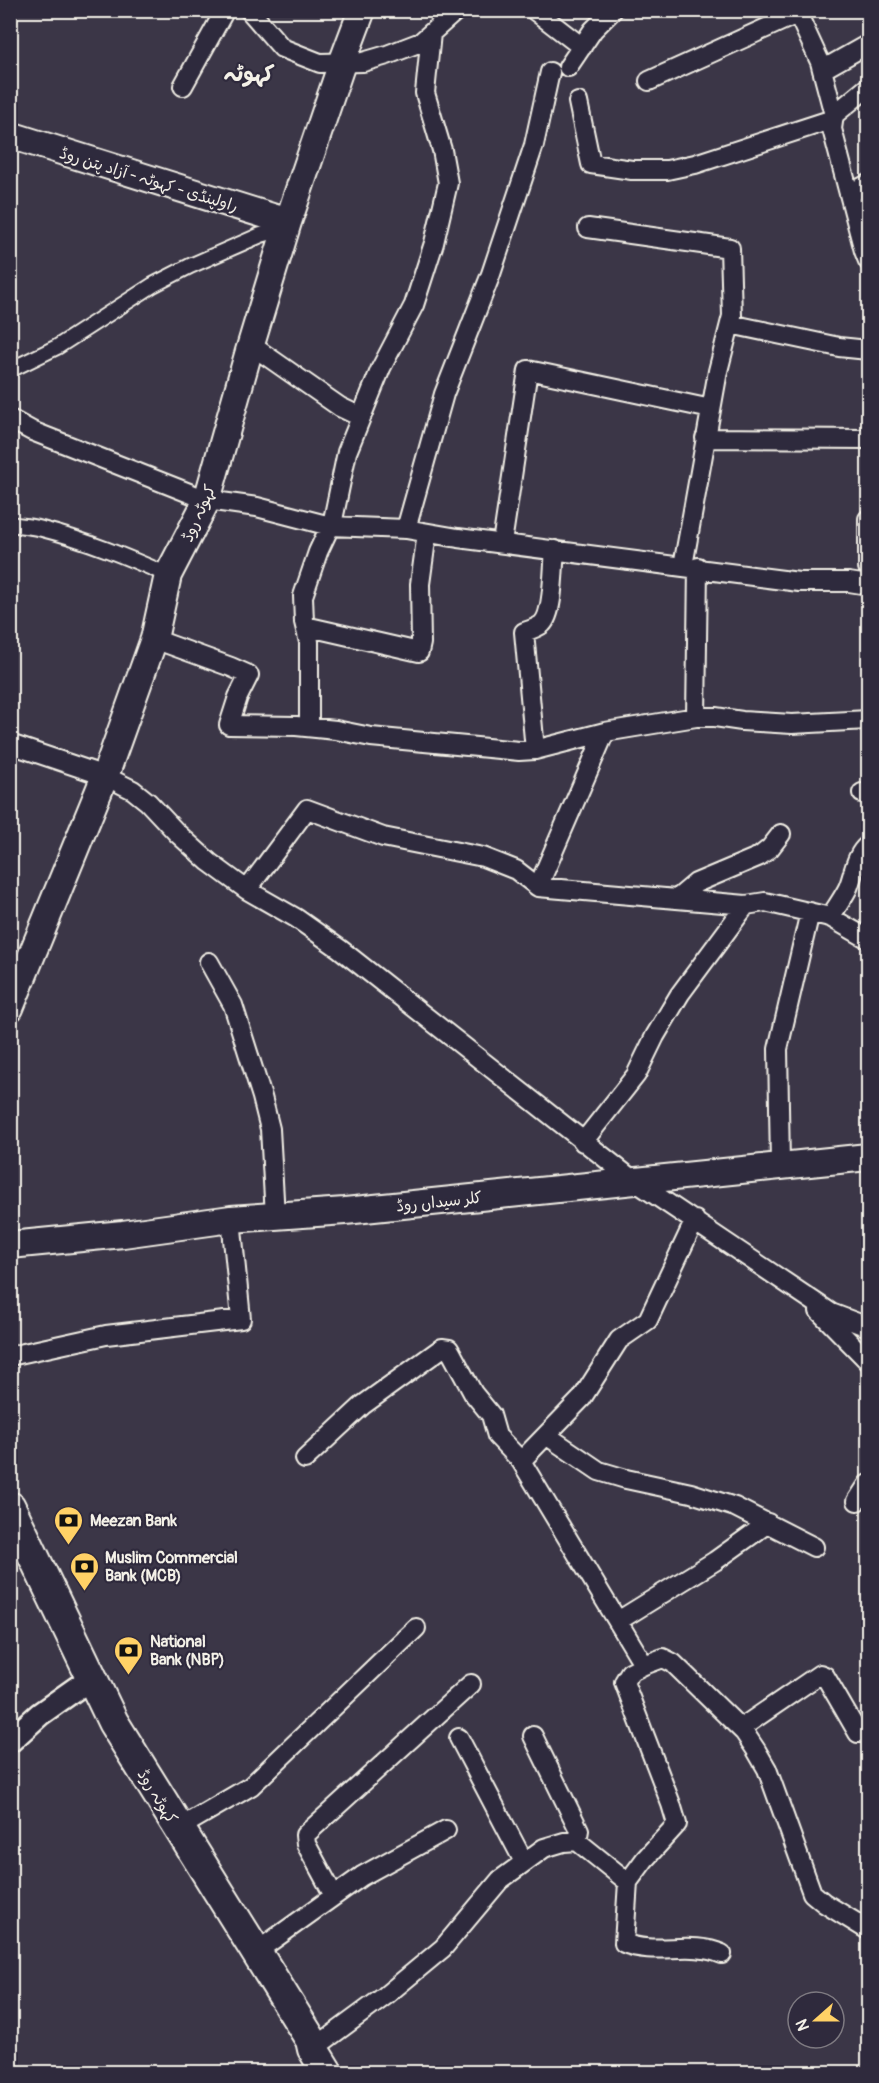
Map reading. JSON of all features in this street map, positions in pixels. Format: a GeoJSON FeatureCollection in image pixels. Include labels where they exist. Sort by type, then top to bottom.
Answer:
{"type":"FeatureCollection","features":[{"type":"Feature","properties":{"kind":"highway","name":"کہوٹہ روڈ"},"geometry":{"type":"LineString","coordinates":[[10,1507],[113,1722],[311,2040],[320,2061]]}},
{"type":"Feature","properties":{"kind":"main road","name":"کہوٹہ روڈ"},"geometry":{"type":"LineString","coordinates":[[10,1008],[105,776],[154,639],[168,575],[207,500],[288,225],[342,63],[363,10]]}},
{"type":"Feature","properties":{"kind":"main road","name":"راولپنڈی - کہوٹہ - آزاد پتن روڈ"},"geometry":{"type":"LineString","coordinates":[[10,135],[288,225]]}},
{"type":"Feature","properties":{"kind":"main road","name":"کلر سیداں روڈ"},"geometry":{"type":"LineString","coordinates":[[10,1245],[123,1234],[231,1219],[345,1211],[780,1164],[868,1157]]}},
{"type":"Feature","properties":{"kind":"street"},"geometry":{"type":"LineString","coordinates":[[183,86],[225,10]]}},
{"type":"Feature","properties":{"kind":"street"},"geometry":{"type":"LineString","coordinates":[[249,10],[282,48],[320,63],[363,62],[387,56],[421,42],[457,10]]}},
{"type":"Feature","properties":{"kind":"street"},"geometry":{"type":"LineString","coordinates":[[534,10],[582,47]]}},
{"type":"Feature","properties":{"kind":"street"},"geometry":{"type":"LineString","coordinates":[[406,529],[444,394],[491,273],[559,69],[582,47],[593,30],[613,10]]}},
{"type":"Feature","properties":{"kind":"street"},"geometry":{"type":"LineString","coordinates":[[649,81],[797,12],[820,62],[833,117],[832,129],[868,261]]}},
{"type":"Feature","properties":{"kind":"street"},"geometry":{"type":"LineString","coordinates":[[309,727],[309,642],[305,626],[303,596],[330,526],[342,486],[347,452],[360,417],[381,368],[414,305],[434,243],[448,183],[442,150],[425,93],[431,33]]}},
{"type":"Feature","properties":{"kind":"street"},"geometry":{"type":"LineString","coordinates":[[822,70],[868,44]]}},
{"type":"Feature","properties":{"kind":"street"},"geometry":{"type":"LineString","coordinates":[[578,102],[591,164],[632,170],[667,170],[695,164],[833,117],[868,87]]}},
{"type":"Feature","properties":{"kind":"street"},"geometry":{"type":"LineString","coordinates":[[849,194],[868,184]]}},
{"type":"Feature","properties":{"kind":"street"},"geometry":{"type":"LineString","coordinates":[[10,370],[57,347],[153,285],[190,266],[288,225]]}},
{"type":"Feature","properties":{"kind":"street"},"geometry":{"type":"LineString","coordinates":[[588,228],[730,248],[732,316],[705,438],[690,566],[696,717]]}},
{"type":"Feature","properties":{"kind":"street"},"geometry":{"type":"LineString","coordinates":[[730,324],[828,345],[868,350]]}},
{"type":"Feature","properties":{"kind":"street"},"geometry":{"type":"LineString","coordinates":[[251,345],[340,407],[360,417]]}},
{"type":"Feature","properties":{"kind":"street"},"geometry":{"type":"LineString","coordinates":[[502,543],[528,370],[711,409]]}},
{"type":"Feature","properties":{"kind":"street"},"geometry":{"type":"LineString","coordinates":[[10,419],[32,431],[207,500],[257,507],[330,526],[406,529],[799,582],[849,582],[868,585]]}},
{"type":"Feature","properties":{"kind":"street"},"geometry":{"type":"LineString","coordinates":[[705,438],[868,439]]}},
{"type":"Feature","properties":{"kind":"street"},"geometry":{"type":"LineString","coordinates":[[868,519],[868,567]]}},
{"type":"Feature","properties":{"kind":"street"},"geometry":{"type":"LineString","coordinates":[[10,524],[40,528],[98,546],[168,575]]}},
{"type":"Feature","properties":{"kind":"street"},"geometry":{"type":"LineString","coordinates":[[305,626],[419,652],[421,643],[420,584],[427,533]]}},
{"type":"Feature","properties":{"kind":"street"},"geometry":{"type":"LineString","coordinates":[[535,750],[524,632],[541,625],[546,619],[555,550]]}},
{"type":"Feature","properties":{"kind":"street"},"geometry":{"type":"LineString","coordinates":[[154,639],[249,675],[238,697],[229,724],[309,727],[371,737],[497,750],[535,750],[605,732],[696,717],[792,724],[868,720]]}},
{"type":"Feature","properties":{"kind":"street"},"geometry":{"type":"LineString","coordinates":[[538,887],[605,732]]}},
{"type":"Feature","properties":{"kind":"street"},"geometry":{"type":"LineString","coordinates":[[10,744],[105,776],[134,790],[202,856],[247,890],[296,918],[340,949],[633,1180],[831,1312],[868,1327]]}},
{"type":"Feature","properties":{"kind":"street"},"geometry":{"type":"LineString","coordinates":[[247,890],[307,809],[383,837],[483,857],[516,870],[538,887],[746,905],[765,902],[830,917],[868,939]]}},
{"type":"Feature","properties":{"kind":"street"},"geometry":{"type":"LineString","coordinates":[[677,899],[696,883],[760,856],[781,834]]}},
{"type":"Feature","properties":{"kind":"street"},"geometry":{"type":"LineString","coordinates":[[830,917],[848,889],[858,859],[868,845]]}},
{"type":"Feature","properties":{"kind":"street"},"geometry":{"type":"LineString","coordinates":[[583,1142],[636,1075],[655,1036],[680,994],[746,905]]}},
{"type":"Feature","properties":{"kind":"street"},"geometry":{"type":"LineString","coordinates":[[780,1164],[778,1049],[810,912]]}},
{"type":"Feature","properties":{"kind":"street"},"geometry":{"type":"LineString","coordinates":[[209,962],[233,1005],[262,1097],[270,1129],[275,1216]]}},
{"type":"Feature","properties":{"kind":"street"},"geometry":{"type":"LineString","coordinates":[[10,1356],[106,1335],[241,1319],[231,1219]]}},
{"type":"Feature","properties":{"kind":"street"},"geometry":{"type":"LineString","coordinates":[[520,1461],[582,1398],[619,1340],[648,1320],[695,1220]]}},
{"type":"Feature","properties":{"kind":"street"},"geometry":{"type":"LineString","coordinates":[[799,1291],[868,1362]]}},
{"type":"Feature","properties":{"kind":"street"},"geometry":{"type":"LineString","coordinates":[[305,1459],[363,1405],[442,1348],[448,1349],[473,1393],[491,1414],[497,1436],[520,1461],[644,1665]]}},
{"type":"Feature","properties":{"kind":"street"},"geometry":{"type":"LineString","coordinates":[[546,1435],[598,1471],[691,1493],[735,1507],[814,1547]]}},
{"type":"Feature","properties":{"kind":"street"},"geometry":{"type":"LineString","coordinates":[[857,1501],[868,1484]]}},
{"type":"Feature","properties":{"kind":"street"},"geometry":{"type":"LineString","coordinates":[[618,1622],[715,1562],[768,1523]]}},
{"type":"Feature","properties":{"kind":"street"},"geometry":{"type":"LineString","coordinates":[[179,1828],[251,1786],[416,1628]]}},
{"type":"Feature","properties":{"kind":"street"},"geometry":{"type":"LineString","coordinates":[[722,1954],[704,1948],[645,1948],[624,1943],[628,1882],[645,1859],[677,1824],[672,1804],[624,1682],[630,1672],[663,1658],[673,1663],[741,1728],[767,1768],[812,1893],[868,1930]]}},
{"type":"Feature","properties":{"kind":"street"},"geometry":{"type":"LineString","coordinates":[[741,1728],[820,1674],[825,1676],[858,1733],[863,1733],[868,1729]]}},
{"type":"Feature","properties":{"kind":"street"},"geometry":{"type":"LineString","coordinates":[[10,1741],[40,1714],[91,1678]]}},
{"type":"Feature","properties":{"kind":"street"},"geometry":{"type":"LineString","coordinates":[[334,1896],[306,1844],[305,1835],[471,1684]]}},
{"type":"Feature","properties":{"kind":"street"},"geometry":{"type":"LineString","coordinates":[[533,1736],[579,1830],[577,1841]]}},
{"type":"Feature","properties":{"kind":"street"},"geometry":{"type":"LineString","coordinates":[[459,1738],[524,1862]]}},
{"type":"Feature","properties":{"kind":"street"},"geometry":{"type":"LineString","coordinates":[[256,1952],[362,1876],[446,1830]]}},
{"type":"Feature","properties":{"kind":"street"},"geometry":{"type":"LineString","coordinates":[[320,2061],[385,1996],[443,1948],[500,1880],[544,1848],[577,1841],[628,1882]]}},
{"type":"Feature","properties":{"kind":"place","name":"Meezan Bank"},"geometry":{"type":"Point","coordinates":[69,1546]}},
{"type":"Feature","properties":{"kind":"place","name":"Muslim Commercial Bank (MCB)"},"geometry":{"type":"Point","coordinates":[84,1592]}},
{"type":"Feature","properties":{"kind":"place","name":"National Bank (NBP)"},"geometry":{"type":"Point","coordinates":[129,1676]}},
{"type":"Feature","properties":{"kind":"district","name":"کہوٹہ"},"geometry":{"type":"Point","coordinates":[249,73]}}]}
